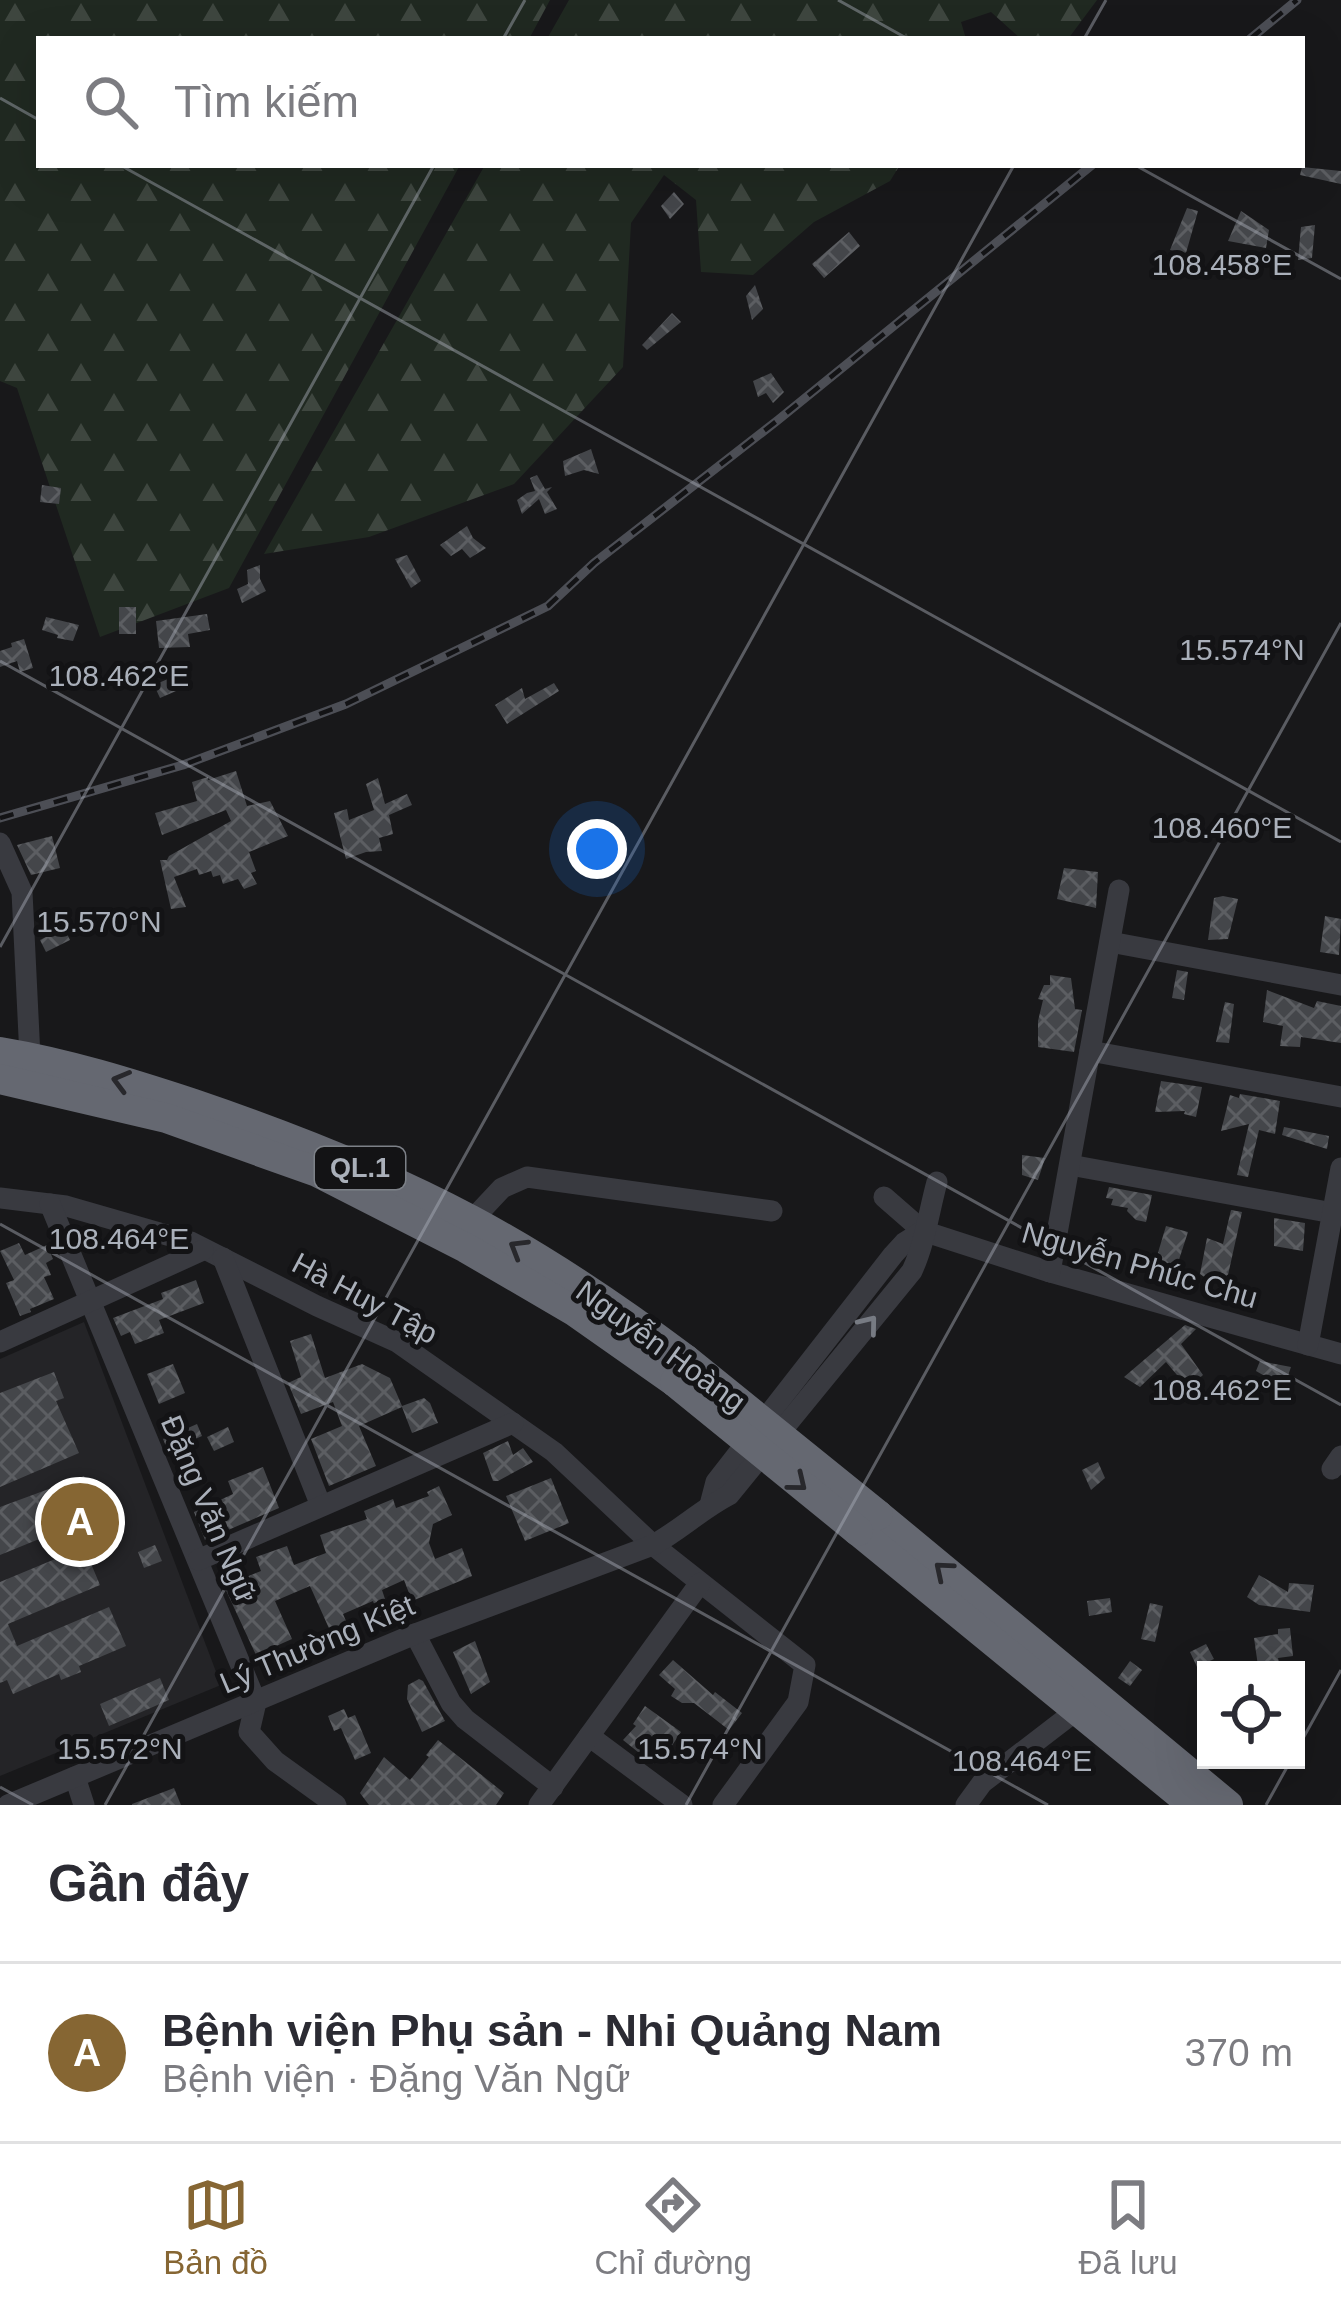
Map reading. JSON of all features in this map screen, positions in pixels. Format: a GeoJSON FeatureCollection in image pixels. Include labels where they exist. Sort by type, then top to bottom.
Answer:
{"type":"FeatureCollection","features":[{"type":"Feature","properties":{"kind":"highway","name":"Nguyễn Hoàng"},"geometry":{"type":"LineString","coordinates":[[15,1054],[136,1085],[266,1128],[472,1220],[581,1286],[868,1523],[1228,1805]]}},
{"type":"Feature","properties":{"kind":"highway","name":"Nguyễn Hoàng"},"geometry":{"type":"LineString","coordinates":[[0,1079],[166,1118],[317,1172],[466,1248],[680,1371]]}},
{"type":"Feature","properties":{"kind":"highway","name":"Nguyễn Hoàng"},"geometry":{"type":"LineString","coordinates":[[868,1523],[1077,1710],[1193,1805]]}},
{"type":"Feature","properties":{"kind":"street"},"geometry":{"type":"LineString","coordinates":[[0,843],[22,892],[15,1054]]}},
{"type":"Feature","properties":{"kind":"street"},"geometry":{"type":"LineString","coordinates":[[1050,1272],[1119,890]]}},
{"type":"Feature","properties":{"kind":"street"},"geometry":{"type":"LineString","coordinates":[[1110,942],[1341,985]]}},
{"type":"Feature","properties":{"kind":"street"},"geometry":{"type":"LineString","coordinates":[[1090,1052],[1341,1097]]}},
{"type":"Feature","properties":{"kind":"street"},"geometry":{"type":"LineString","coordinates":[[1070,1165],[1333,1213]]}},
{"type":"Feature","properties":{"kind":"street"},"geometry":{"type":"LineString","coordinates":[[1308,1345],[1341,1168]]}},
{"type":"Feature","properties":{"kind":"street"},"geometry":{"type":"LineString","coordinates":[[472,1220],[502,1188],[527,1177],[772,1210]]}},
{"type":"Feature","properties":{"kind":"street"},"geometry":{"type":"LineString","coordinates":[[884,1197],[923,1231],[937,1181]]}},
{"type":"Feature","properties":{"kind":"street","name":"Hà Huy Tập"},"geometry":{"type":"LineString","coordinates":[[0,1198],[66,1206],[190,1242],[398,1342],[554,1451],[653,1546]]}},
{"type":"Feature","properties":{"kind":"street","name":"Đặng Văn Ngữ"},"geometry":{"type":"LineString","coordinates":[[50,1204],[256,1702],[249,1732],[275,1761],[336,1805]]}},
{"type":"Feature","properties":{"kind":"street","name":"Nguyễn Phúc Chu"},"geometry":{"type":"LineString","coordinates":[[923,1231],[1341,1354]]}},
{"type":"Feature","properties":{"kind":"street","name":"Lý Thường Kiệt"},"geometry":{"type":"LineString","coordinates":[[8,1805],[415,1634],[653,1546],[689,1524],[710,1505],[716,1482],[815,1372],[892,1255],[923,1231]]}},
{"type":"Feature","properties":{"kind":"street"},"geometry":{"type":"LineString","coordinates":[[0,1342],[213,1254],[321,1506]]}},
{"type":"Feature","properties":{"kind":"street"},"geometry":{"type":"LineString","coordinates":[[198,1560],[513,1423]]}},
{"type":"Feature","properties":{"kind":"street"},"geometry":{"type":"LineString","coordinates":[[653,1546],[805,1666],[798,1702],[723,1805]]}},
{"type":"Feature","properties":{"kind":"street"},"geometry":{"type":"LineString","coordinates":[[415,1634],[451,1703],[546,1796],[700,1583]]}},
{"type":"Feature","properties":{"kind":"street"},"geometry":{"type":"LineString","coordinates":[[966,1805],[982,1783],[1077,1710]]}},
{"type":"Feature","properties":{"kind":"street"},"geometry":{"type":"LineString","coordinates":[[589,1736],[682,1805]]}},
{"type":"Feature","properties":{"kind":"street"},"geometry":{"type":"LineString","coordinates":[[75,1777],[84,1805]]}},
{"type":"Feature","properties":{"kind":"shaded area"},"geometry":{"type":"Polygon","coordinates":[[[84,1322],[221,1685],[0,1776],[0,1359],[84,1322]]]}},
{"type":"Feature","properties":{"kind":"green space"},"geometry":{"type":"Polygon","coordinates":[[[0,0],[550,0],[531,36],[36,36],[36,168],[458,168],[229,588],[100,637],[17,388],[0,381],[0,0]]]}},
{"type":"Feature","properties":{"kind":"green space"},"geometry":{"type":"Polygon","coordinates":[[[569,0],[1097,0],[1070,36],[1018,36],[991,12],[961,22],[965,36],[549,36],[569,0]]]}},
{"type":"Feature","properties":{"kind":"green space"},"geometry":{"type":"Polygon","coordinates":[[[483,168],[898,168],[890,181],[814,222],[753,275],[701,272],[696,200],[664,175],[631,223],[623,367],[514,484],[369,537],[264,554],[483,168]]]}},
{"type":"Feature","properties":{"kind":"building"},"geometry":{"type":"Polygon","coordinates":[[[1305,167],[1341,171],[1341,184],[1300,175],[1305,167]]]}},
{"type":"Feature","properties":{"kind":"building"},"geometry":{"type":"Polygon","coordinates":[[[674,192],[684,204],[670,219],[661,206],[674,192]]]}},
{"type":"Feature","properties":{"kind":"building"},"geometry":{"type":"Polygon","coordinates":[[[1187,208],[1198,211],[1186,253],[1170,250],[1187,208]]]}},
{"type":"Feature","properties":{"kind":"building"},"geometry":{"type":"Polygon","coordinates":[[[1241,211],[1269,230],[1266,248],[1228,241],[1241,211]]]}},
{"type":"Feature","properties":{"kind":"building"},"geometry":{"type":"Polygon","coordinates":[[[1315,225],[1312,258],[1298,260],[1301,227],[1315,225]]]}},
{"type":"Feature","properties":{"kind":"building"},"geometry":{"type":"Polygon","coordinates":[[[849,232],[860,246],[824,278],[812,264],[849,232]]]}},
{"type":"Feature","properties":{"kind":"building"},"geometry":{"type":"Polygon","coordinates":[[[755,285],[763,309],[752,320],[746,296],[755,285]]]}},
{"type":"Feature","properties":{"kind":"building"},"geometry":{"type":"Polygon","coordinates":[[[672,313],[681,322],[647,350],[642,345],[672,313]]]}},
{"type":"Feature","properties":{"kind":"building"},"geometry":{"type":"Polygon","coordinates":[[[771,373],[784,392],[773,403],[766,393],[758,397],[753,381],[771,373]]]}},
{"type":"Feature","properties":{"kind":"building"},"geometry":{"type":"Polygon","coordinates":[[[591,449],[599,474],[584,470],[565,476],[563,461],[591,449]]]}},
{"type":"Feature","properties":{"kind":"building"},"geometry":{"type":"Polygon","coordinates":[[[537,475],[545,489],[552,487],[547,492],[557,509],[545,514],[539,499],[522,514],[517,500],[535,491],[530,478],[537,475]]]}},
{"type":"Feature","properties":{"kind":"building"},"geometry":{"type":"Polygon","coordinates":[[[42,485],[61,488],[59,504],[40,502],[42,485]]]}},
{"type":"Feature","properties":{"kind":"building"},"geometry":{"type":"Polygon","coordinates":[[[467,526],[486,548],[470,558],[462,549],[451,556],[440,545],[467,526]]]}},
{"type":"Feature","properties":{"kind":"building"},"geometry":{"type":"Polygon","coordinates":[[[407,555],[421,581],[411,588],[395,559],[407,555]]]}},
{"type":"Feature","properties":{"kind":"building"},"geometry":{"type":"Polygon","coordinates":[[[260,565],[266,591],[242,603],[237,589],[248,584],[247,570],[260,565]]]}},
{"type":"Feature","properties":{"kind":"building"},"geometry":{"type":"Polygon","coordinates":[[[119,607],[136,607],[136,634],[119,634],[119,607]]]}},
{"type":"Feature","properties":{"kind":"building"},"geometry":{"type":"Polygon","coordinates":[[[207,614],[210,630],[188,634],[190,647],[159,648],[156,621],[207,614]]]}},
{"type":"Feature","properties":{"kind":"building"},"geometry":{"type":"Polygon","coordinates":[[[46,617],[79,625],[73,641],[42,630],[46,617]]]}},
{"type":"Feature","properties":{"kind":"building"},"geometry":{"type":"Polygon","coordinates":[[[24,639],[33,668],[20,672],[17,661],[0,667],[0,651],[24,639]]]}},
{"type":"Feature","properties":{"kind":"building"},"geometry":{"type":"Polygon","coordinates":[[[177,675],[183,688],[160,698],[154,685],[177,675]]]}},
{"type":"Feature","properties":{"kind":"building"},"geometry":{"type":"Polygon","coordinates":[[[554,683],[559,691],[507,724],[495,705],[522,688],[525,699],[554,683]]]}},
{"type":"Feature","properties":{"kind":"building"},"geometry":{"type":"Polygon","coordinates":[[[236,771],[247,806],[270,801],[288,836],[249,852],[257,884],[244,889],[238,879],[223,884],[220,875],[213,877],[211,871],[199,875],[197,869],[174,877],[186,907],[171,909],[160,860],[231,821],[226,810],[162,835],[155,813],[197,801],[192,782],[236,771]]]}},
{"type":"Feature","properties":{"kind":"building"},"geometry":{"type":"Polygon","coordinates":[[[378,778],[385,804],[407,794],[412,805],[389,815],[393,834],[379,838],[382,851],[346,859],[334,813],[347,809],[349,820],[374,810],[366,784],[378,778]]]}},
{"type":"Feature","properties":{"kind":"building"},"geometry":{"type":"Polygon","coordinates":[[[52,836],[60,868],[31,875],[17,845],[52,836]]]}},
{"type":"Feature","properties":{"kind":"building"},"geometry":{"type":"Polygon","coordinates":[[[1064,868],[1098,872],[1096,908],[1057,899],[1064,868]]]}},
{"type":"Feature","properties":{"kind":"building"},"geometry":{"type":"Polygon","coordinates":[[[1214,898],[1238,899],[1228,939],[1208,940],[1214,898]]]}},
{"type":"Feature","properties":{"kind":"building"},"geometry":{"type":"Polygon","coordinates":[[[1325,916],[1341,919],[1339,955],[1320,952],[1325,916]]]}},
{"type":"Feature","properties":{"kind":"building"},"geometry":{"type":"Polygon","coordinates":[[[64,928],[70,940],[46,952],[40,940],[64,928]]]}},
{"type":"Feature","properties":{"kind":"building"},"geometry":{"type":"Polygon","coordinates":[[[1177,970],[1188,972],[1184,1000],[1172,998],[1177,970]]]}},
{"type":"Feature","properties":{"kind":"building"},"geometry":{"type":"Polygon","coordinates":[[[1050,975],[1071,978],[1075,1009],[1082,1010],[1074,1052],[1038,1047],[1043,1000],[1038,999],[1044,985],[1050,985],[1050,975]]]}},
{"type":"Feature","properties":{"kind":"building"},"geometry":{"type":"Polygon","coordinates":[[[1267,990],[1314,1008],[1317,1001],[1341,1006],[1341,1043],[1301,1037],[1300,1047],[1280,1046],[1283,1026],[1263,1022],[1267,990]]]}},
{"type":"Feature","properties":{"kind":"building"},"geometry":{"type":"Polygon","coordinates":[[[1225,1002],[1234,1004],[1229,1043],[1216,1042],[1225,1002]]]}},
{"type":"Feature","properties":{"kind":"building"},"geometry":{"type":"Polygon","coordinates":[[[1161,1081],[1202,1087],[1196,1117],[1185,1111],[1155,1112],[1161,1081]]]}},
{"type":"Feature","properties":{"kind":"building"},"geometry":{"type":"Polygon","coordinates":[[[1240,1094],[1280,1101],[1275,1134],[1259,1130],[1248,1177],[1237,1175],[1249,1124],[1221,1131],[1230,1095],[1239,1098],[1240,1094]]]}},
{"type":"Feature","properties":{"kind":"building"},"geometry":{"type":"Polygon","coordinates":[[[1284,1127],[1329,1136],[1327,1149],[1282,1135],[1284,1127]]]}},
{"type":"Feature","properties":{"kind":"building"},"geometry":{"type":"Polygon","coordinates":[[[1022,1155],[1045,1158],[1038,1180],[1022,1175],[1022,1155]]]}},
{"type":"Feature","properties":{"kind":"building"},"geometry":{"type":"Polygon","coordinates":[[[1109,1187],[1152,1195],[1146,1222],[1136,1220],[1128,1208],[1111,1205],[1113,1199],[1106,1198],[1109,1187]]]}},
{"type":"Feature","properties":{"kind":"building"},"geometry":{"type":"Polygon","coordinates":[[[1231,1210],[1242,1212],[1226,1284],[1200,1274],[1207,1238],[1223,1244],[1231,1210]]]}},
{"type":"Feature","properties":{"kind":"building"},"geometry":{"type":"Polygon","coordinates":[[[1274,1218],[1305,1223],[1303,1251],[1274,1246],[1274,1218]]]}},
{"type":"Feature","properties":{"kind":"building"},"geometry":{"type":"Polygon","coordinates":[[[1166,1226],[1188,1232],[1175,1272],[1154,1266],[1166,1226]]]}},
{"type":"Feature","properties":{"kind":"building"},"geometry":{"type":"Polygon","coordinates":[[[19,1243],[25,1255],[47,1245],[53,1259],[46,1263],[51,1275],[44,1277],[54,1299],[20,1316],[6,1283],[14,1280],[0,1251],[19,1243]]]}},
{"type":"Feature","properties":{"kind":"building"},"geometry":{"type":"Polygon","coordinates":[[[196,1280],[204,1303],[159,1320],[164,1333],[135,1344],[130,1332],[121,1336],[113,1318],[196,1280]]]}},
{"type":"Feature","properties":{"kind":"building"},"geometry":{"type":"Polygon","coordinates":[[[1185,1325],[1196,1329],[1181,1344],[1203,1375],[1188,1388],[1166,1362],[1140,1387],[1124,1377],[1185,1325]]]}},
{"type":"Feature","properties":{"kind":"building"},"geometry":{"type":"Polygon","coordinates":[[[311,1334],[325,1378],[362,1364],[390,1378],[402,1406],[424,1398],[438,1423],[412,1433],[402,1407],[359,1426],[376,1466],[329,1486],[311,1439],[342,1426],[333,1402],[301,1414],[288,1383],[301,1377],[290,1341],[311,1334]]]}},
{"type":"Feature","properties":{"kind":"building"},"geometry":{"type":"Polygon","coordinates":[[[1260,1361],[1291,1367],[1284,1387],[1256,1371],[1260,1361]]]}},
{"type":"Feature","properties":{"kind":"building"},"geometry":{"type":"Polygon","coordinates":[[[173,1364],[185,1393],[159,1404],[147,1374],[173,1364]]]}},
{"type":"Feature","properties":{"kind":"building"},"geometry":{"type":"Polygon","coordinates":[[[54,1372],[64,1398],[56,1401],[79,1453],[0,1487],[0,1393],[54,1372]]]}},
{"type":"Feature","properties":{"kind":"building"},"geometry":{"type":"Polygon","coordinates":[[[197,1424],[202,1436],[168,1451],[163,1439],[197,1424]]]}},
{"type":"Feature","properties":{"kind":"building"},"geometry":{"type":"Polygon","coordinates":[[[228,1427],[234,1442],[214,1451],[207,1437],[228,1427]]]}},
{"type":"Feature","properties":{"kind":"building"},"geometry":{"type":"Polygon","coordinates":[[[508,1441],[513,1455],[523,1448],[533,1462],[493,1481],[483,1453],[508,1441]]]}},
{"type":"Feature","properties":{"kind":"building"},"geometry":{"type":"Polygon","coordinates":[[[1098,1462],[1105,1478],[1091,1490],[1082,1470],[1098,1462]]]}},
{"type":"Feature","properties":{"kind":"building"},"geometry":{"type":"Polygon","coordinates":[[[263,1467],[279,1508],[205,1540],[194,1512],[233,1494],[228,1481],[263,1467]]]}},
{"type":"Feature","properties":{"kind":"building"},"geometry":{"type":"Polygon","coordinates":[[[84,1476],[98,1515],[0,1555],[0,1507],[84,1476]]]}},
{"type":"Feature","properties":{"kind":"building"},"geometry":{"type":"Polygon","coordinates":[[[551,1478],[569,1523],[525,1541],[506,1496],[551,1478]]]}},
{"type":"Feature","properties":{"kind":"building"},"geometry":{"type":"Polygon","coordinates":[[[439,1486],[452,1515],[433,1524],[429,1543],[435,1559],[462,1548],[472,1576],[412,1601],[404,1580],[382,1590],[390,1614],[379,1618],[373,1601],[343,1614],[349,1628],[332,1635],[310,1586],[275,1601],[292,1639],[256,1655],[224,1586],[261,1571],[256,1557],[287,1546],[294,1565],[326,1553],[320,1535],[367,1519],[364,1511],[393,1499],[396,1508],[429,1496],[427,1492],[439,1486]]]}},
{"type":"Feature","properties":{"kind":"building"},"geometry":{"type":"Polygon","coordinates":[[[155,1545],[162,1561],[144,1568],[138,1552],[155,1545]]]}},
{"type":"Feature","properties":{"kind":"building"},"geometry":{"type":"Polygon","coordinates":[[[84,1547],[100,1585],[8,1624],[17,1646],[109,1607],[126,1646],[79,1666],[81,1672],[61,1680],[59,1674],[13,1694],[7,1680],[0,1683],[0,1582],[84,1547]]]}},
{"type":"Feature","properties":{"kind":"building"},"geometry":{"type":"Polygon","coordinates":[[[1259,1575],[1288,1592],[1289,1583],[1314,1585],[1310,1612],[1259,1605],[1247,1597],[1259,1575]]]}},
{"type":"Feature","properties":{"kind":"building"},"geometry":{"type":"Polygon","coordinates":[[[1110,1598],[1112,1612],[1089,1616],[1087,1601],[1110,1598]]]}},
{"type":"Feature","properties":{"kind":"building"},"geometry":{"type":"Polygon","coordinates":[[[1150,1603],[1163,1606],[1155,1642],[1141,1639],[1150,1603]]]}},
{"type":"Feature","properties":{"kind":"building"},"geometry":{"type":"Polygon","coordinates":[[[1290,1628],[1293,1656],[1257,1661],[1254,1638],[1278,1634],[1278,1629],[1290,1628]]]}},
{"type":"Feature","properties":{"kind":"building"},"geometry":{"type":"Polygon","coordinates":[[[475,1641],[490,1682],[471,1694],[453,1652],[475,1641]]]}},
{"type":"Feature","properties":{"kind":"building"},"geometry":{"type":"Polygon","coordinates":[[[1206,1644],[1214,1659],[1197,1661],[1197,1667],[1190,1652],[1206,1644]]]}},
{"type":"Feature","properties":{"kind":"building"},"geometry":{"type":"Polygon","coordinates":[[[673,1660],[742,1713],[729,1730],[694,1703],[671,1696],[675,1689],[659,1675],[673,1660]]]}},
{"type":"Feature","properties":{"kind":"building"},"geometry":{"type":"Polygon","coordinates":[[[1130,1661],[1142,1670],[1130,1686],[1118,1678],[1130,1661]]]}},
{"type":"Feature","properties":{"kind":"building"},"geometry":{"type":"Polygon","coordinates":[[[160,1678],[169,1700],[109,1726],[100,1704],[160,1678]]]}},
{"type":"Feature","properties":{"kind":"building"},"geometry":{"type":"Polygon","coordinates":[[[419,1679],[445,1721],[422,1732],[407,1699],[408,1685],[419,1679]]]}},
{"type":"Feature","properties":{"kind":"building"},"geometry":{"type":"Polygon","coordinates":[[[645,1706],[681,1732],[653,1764],[623,1740],[645,1706]]]}},
{"type":"Feature","properties":{"kind":"building"},"geometry":{"type":"Polygon","coordinates":[[[344,1709],[348,1718],[355,1715],[371,1753],[355,1760],[341,1728],[334,1731],[328,1716],[344,1709]]]}},
{"type":"Feature","properties":{"kind":"building"},"geometry":{"type":"Polygon","coordinates":[[[438,1740],[504,1793],[496,1805],[369,1805],[360,1793],[384,1757],[410,1780],[438,1740]]]}},
{"type":"Feature","properties":{"kind":"building"},"geometry":{"type":"Polygon","coordinates":[[[174,1788],[181,1805],[132,1805],[132,1804],[174,1788]]]}},
{"type":"Feature","properties":{"kind":"railway"},"geometry":{"type":"LineString","coordinates":[[1254,36],[1297,0]]}},
{"type":"Feature","properties":{"kind":"railway"},"geometry":{"type":"LineString","coordinates":[[0,818],[183,765],[346,704],[548,606],[594,563],[1088,168]]}},
{"type":"Feature","properties":{"kind":"place","name":"Bệnh viện Phụ sản - Nhi Quảng Nam"},"geometry":{"type":"Point","coordinates":[80,1522]}}]}
